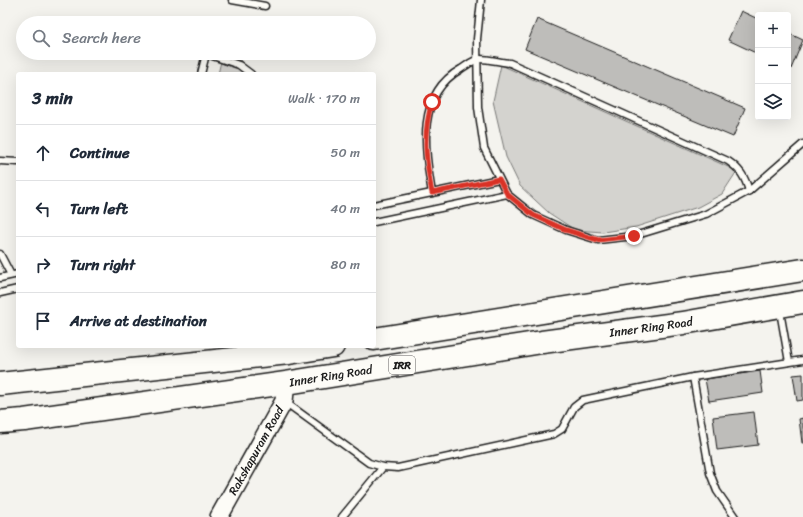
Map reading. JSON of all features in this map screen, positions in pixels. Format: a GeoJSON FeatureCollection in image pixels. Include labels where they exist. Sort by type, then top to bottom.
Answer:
{"type":"FeatureCollection","features":[{"type":"Feature","properties":{"kind":"highway"},"geometry":{"type":"LineString","coordinates":[[376,339],[803,270]]}},
{"type":"Feature","properties":{"kind":"highway","name":"Inner Ring Road"},"geometry":{"type":"LineString","coordinates":[[0,422],[285,392],[803,302]]}},
{"type":"Feature","properties":{"kind":"highway"},"geometry":{"type":"LineString","coordinates":[[0,384],[289,353],[320,348]]}},
{"type":"Feature","properties":{"kind":"street","name":"Rakshapuram Road"},"geometry":{"type":"LineString","coordinates":[[219,517],[285,392]]}},
{"type":"Feature","properties":{"kind":"lane"},"geometry":{"type":"LineString","coordinates":[[232,0],[265,6]]}},
{"type":"Feature","properties":{"kind":"lane"},"geometry":{"type":"LineString","coordinates":[[481,0],[477,39],[478,106],[484,148],[507,194],[533,215],[566,230],[598,240],[634,236],[706,214],[749,190],[803,144]]}},
{"type":"Feature","properties":{"kind":"lane"},"geometry":{"type":"LineString","coordinates":[[432,193],[424,140],[427,118],[432,102],[441,87],[452,74],[478,59],[510,63],[728,161],[738,168],[744,177],[749,190]]}},
{"type":"Feature","properties":{"kind":"lane"},"geometry":{"type":"LineString","coordinates":[[201,72],[204,60]]}},
{"type":"Feature","properties":{"kind":"lane"},"geometry":{"type":"LineString","coordinates":[[225,60],[239,65],[248,72]]}},
{"type":"Feature","properties":{"kind":"lane"},"geometry":{"type":"LineString","coordinates":[[0,161],[16,162]]}},
{"type":"Feature","properties":{"kind":"lane"},"geometry":{"type":"LineString","coordinates":[[376,205],[499,179]]}},
{"type":"Feature","properties":{"kind":"lane"},"geometry":{"type":"LineString","coordinates":[[376,222],[507,194]]}},
{"type":"Feature","properties":{"kind":"lane"},"geometry":{"type":"LineString","coordinates":[[0,254],[15,275],[0,278]]}},
{"type":"Feature","properties":{"kind":"lane"},"geometry":{"type":"LineString","coordinates":[[0,293],[16,289]]}},
{"type":"Feature","properties":{"kind":"lane"},"geometry":{"type":"LineString","coordinates":[[779,306],[789,362]]}},
{"type":"Feature","properties":{"kind":"lane"},"geometry":{"type":"LineString","coordinates":[[285,392],[369,463],[383,467],[398,468],[554,434],[562,429],[574,407],[583,400],[693,377],[803,360]]}},
{"type":"Feature","properties":{"kind":"lane"},"geometry":{"type":"LineString","coordinates":[[693,377],[710,473],[717,491],[735,517]]}},
{"type":"Feature","properties":{"kind":"lane"},"geometry":{"type":"LineString","coordinates":[[342,517],[383,467]]}},
{"type":"Feature","properties":{"kind":"shaded area"},"geometry":{"type":"Polygon","coordinates":[[[221,60],[240,60],[245,66],[247,72],[218,72],[221,60]]]}},
{"type":"Feature","properties":{"kind":"shaded area"},"geometry":{"type":"Polygon","coordinates":[[[501,65],[737,171],[722,194],[698,207],[636,227],[603,232],[575,230],[549,213],[520,186],[506,157],[493,101],[501,65]]]}},
{"type":"Feature","properties":{"kind":"building"},"geometry":{"type":"Polygon","coordinates":[[[741,11],[755,18],[755,53],[728,40],[741,11]]]}},
{"type":"Feature","properties":{"kind":"building"},"geometry":{"type":"Polygon","coordinates":[[[537,19],[745,108],[733,137],[525,49],[537,19]]]}},
{"type":"Feature","properties":{"kind":"building"},"geometry":{"type":"Polygon","coordinates":[[[791,34],[803,40],[791,69],[791,34]]]}},
{"type":"Feature","properties":{"kind":"building"},"geometry":{"type":"Polygon","coordinates":[[[760,371],[763,393],[709,401],[705,379],[760,371]]]}},
{"type":"Feature","properties":{"kind":"building"},"geometry":{"type":"Polygon","coordinates":[[[803,374],[803,400],[797,401],[793,375],[803,374]]]}},
{"type":"Feature","properties":{"kind":"building"},"geometry":{"type":"Polygon","coordinates":[[[754,412],[758,445],[717,450],[713,417],[754,412]]]}},
{"type":"Feature","properties":{"kind":"building"},"geometry":{"type":"Polygon","coordinates":[[[803,418],[803,443],[802,443],[799,419],[803,418]]]}},
{"type":"Feature","properties":{"kind":"route"},"geometry":{"type":"LineString","coordinates":[[432,102],[427,118],[424,140],[432,193],[499,179],[507,194],[533,215],[566,230],[598,240],[634,236]]}}]}
